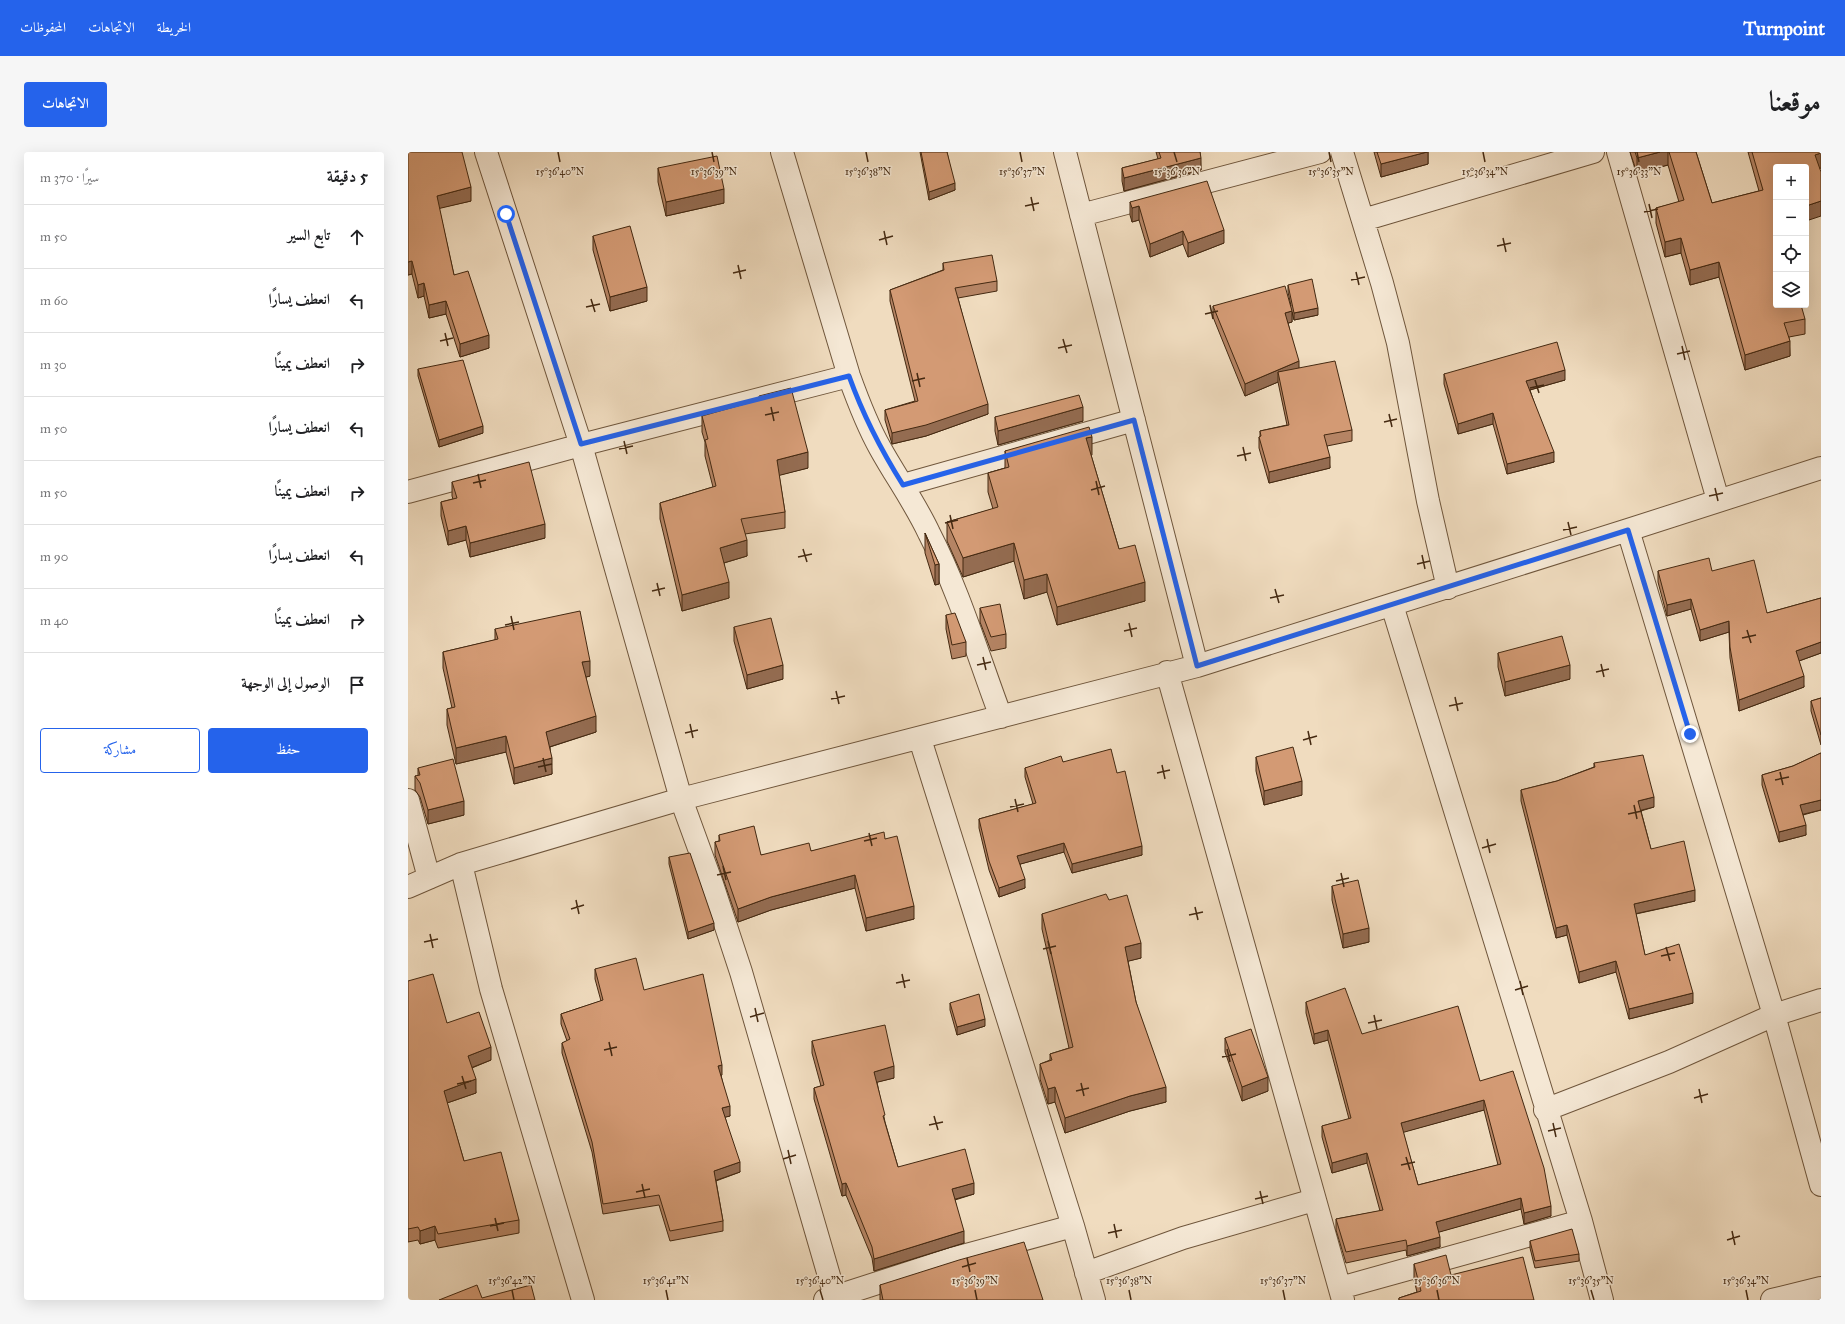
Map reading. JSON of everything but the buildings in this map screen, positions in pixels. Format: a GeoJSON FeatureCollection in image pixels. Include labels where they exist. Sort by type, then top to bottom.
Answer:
{"type":"FeatureCollection","features":[{"type":"Feature","properties":{"kind":"street"},"geometry":{"type":"LineString","coordinates":[[486,152],[581,444],[681,799],[712,884],[741,972],[832,1299],[955,1258],[1073,1226]]}},
{"type":"Feature","properties":{"kind":"street"},"geometry":{"type":"LineString","coordinates":[[1065,152],[1197,666]]}},
{"type":"Feature","properties":{"kind":"street"},"geometry":{"type":"LineString","coordinates":[[1081,215],[1320,152]]}},
{"type":"Feature","properties":{"kind":"street"},"geometry":{"type":"LineString","coordinates":[[1342,152],[1398,342],[1428,501],[1448,588]]}},
{"type":"Feature","properties":{"kind":"street"},"geometry":{"type":"LineString","coordinates":[[1363,220],[1594,152]]}},
{"type":"Feature","properties":{"kind":"street"},"geometry":{"type":"LineString","coordinates":[[1618,152],[1718,500]]}},
{"type":"Feature","properties":{"kind":"street"},"geometry":{"type":"LineString","coordinates":[[787,153],[849,376],[865,418],[880,449],[903,485],[929,533],[945,567],[1001,717]]}},
{"type":"Feature","properties":{"kind":"street"},"geometry":{"type":"LineString","coordinates":[[408,492],[581,444],[849,376]]}},
{"type":"Feature","properties":{"kind":"street"},"geometry":{"type":"LineString","coordinates":[[903,485],[1134,420]]}},
{"type":"Feature","properties":{"kind":"street"},"geometry":{"type":"LineString","coordinates":[[408,888],[461,864],[681,799],[920,739],[1167,672],[1197,666],[1392,606],[1821,468]]}},
{"type":"Feature","properties":{"kind":"street"},"geometry":{"type":"LineString","coordinates":[[1628,530],[1774,1016],[1821,1185]]}},
{"type":"Feature","properties":{"kind":"street"},"geometry":{"type":"LineString","coordinates":[[1392,606],[1545,1110],[1581,1221],[1602,1300]]}},
{"type":"Feature","properties":{"kind":"street"},"geometry":{"type":"LineString","coordinates":[[1167,672],[1341,1294],[1581,1221]]}},
{"type":"Feature","properties":{"kind":"street"},"geometry":{"type":"LineString","coordinates":[[920,739],[1073,1226],[1094,1300]]}},
{"type":"Feature","properties":{"kind":"street"},"geometry":{"type":"LineString","coordinates":[[408,800],[429,878]]}},
{"type":"Feature","properties":{"kind":"street"},"geometry":{"type":"LineString","coordinates":[[461,864],[491,990],[583,1300]]}},
{"type":"Feature","properties":{"kind":"street"},"geometry":{"type":"LineString","coordinates":[[1545,1110],[1669,1062],[1774,1016],[1821,1000]]}},
{"type":"Feature","properties":{"kind":"street"},"geometry":{"type":"LineString","coordinates":[[1086,1273],[1183,1238],[1314,1200]]}},
{"type":"Feature","properties":{"kind":"street"},"geometry":{"type":"LineString","coordinates":[[1772,1300],[1821,1288]]}},
{"type":"Feature","properties":{"kind":"route"},"geometry":{"type":"LineString","coordinates":[[506,214],[581,444],[849,376],[862,412],[880,449],[903,485],[1134,420],[1197,666],[1392,606],[1628,530],[1690,734]]}}]}
